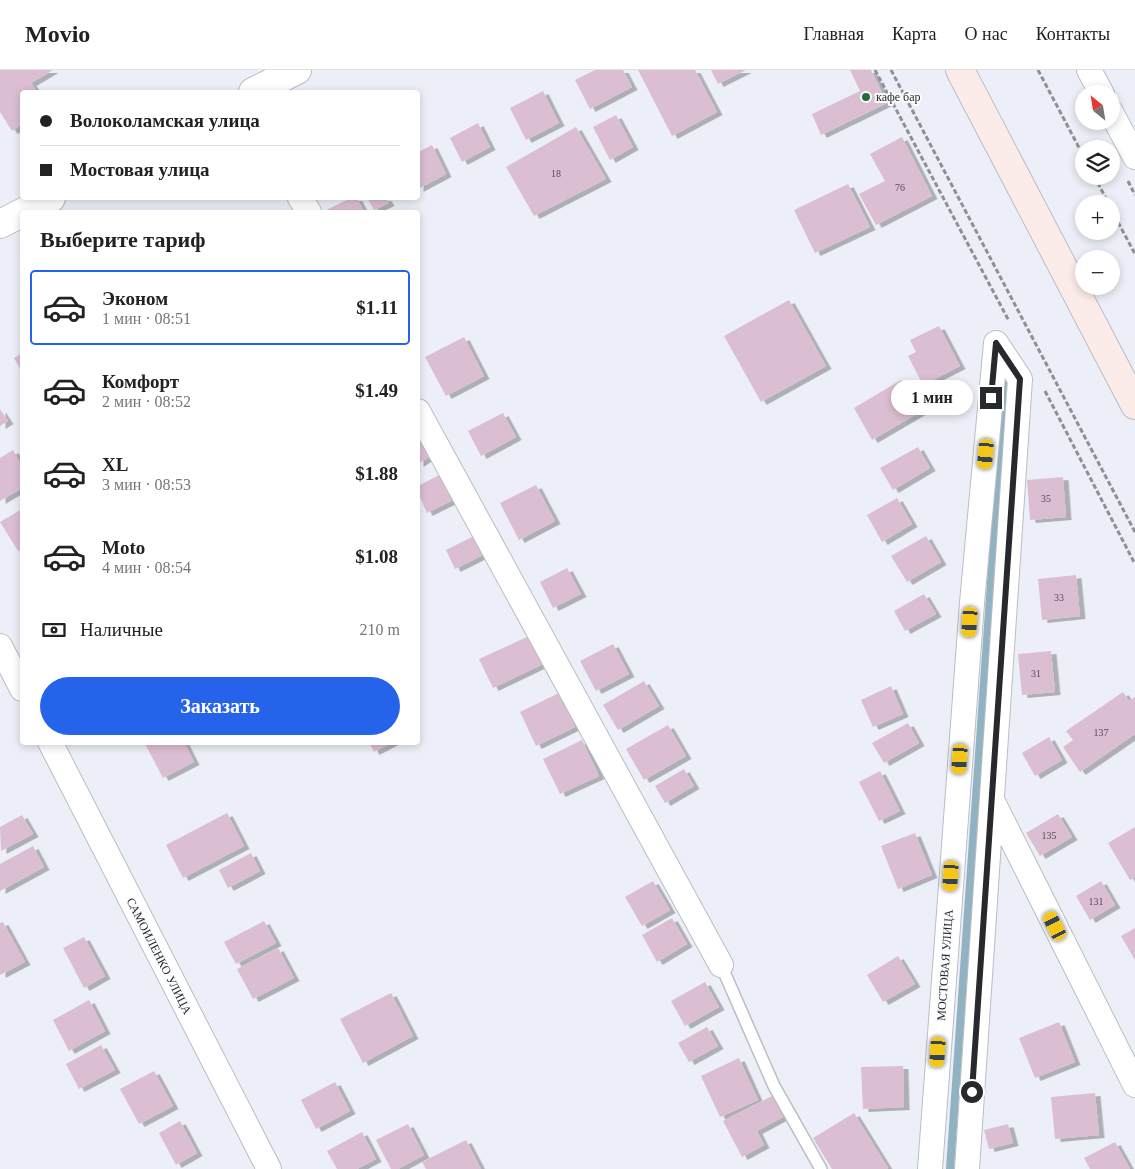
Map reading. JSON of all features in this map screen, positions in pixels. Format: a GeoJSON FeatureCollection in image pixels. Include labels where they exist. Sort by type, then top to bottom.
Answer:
{"type":"FeatureCollection","features":[{"type":"Feature","properties":{"kind":"main road"},"geometry":{"type":"LineString","coordinates":[[960,70],[1135,405]]}},
{"type":"Feature","properties":{"kind":"street"},"geometry":{"type":"LineString","coordinates":[[257,90],[297,70]]}},
{"type":"Feature","properties":{"kind":"street"},"geometry":{"type":"LineString","coordinates":[[1089,70],[1097,85]]}},
{"type":"Feature","properties":{"kind":"street"},"geometry":{"type":"LineString","coordinates":[[1120,129],[1135,157]]}},
{"type":"Feature","properties":{"kind":"street"},"geometry":{"type":"LineString","coordinates":[[27,210],[47,200]]}},
{"type":"Feature","properties":{"kind":"street"},"geometry":{"type":"LineString","coordinates":[[0,224],[20,214]]}},
{"type":"Feature","properties":{"kind":"street"},"geometry":{"type":"LineString","coordinates":[[967,1169],[1020,379],[1012,367],[1004,336]]}},
{"type":"Feature","properties":{"kind":"street","name":"МОСТОВАЯ УЛИЦА"},"geometry":{"type":"LineString","coordinates":[[930,1169],[972,603],[1004,336]]}},
{"type":"Feature","properties":{"kind":"street"},"geometry":{"type":"LineString","coordinates":[[420,415],[721,965]]}},
{"type":"Feature","properties":{"kind":"street"},"geometry":{"type":"LineString","coordinates":[[0,646],[20,685]]}},
{"type":"Feature","properties":{"kind":"street","name":"САМОИЛЕНКО УЛИЦА"},"geometry":{"type":"LineString","coordinates":[[52,745],[269,1169]]}},
{"type":"Feature","properties":{"kind":"street"},"geometry":{"type":"LineString","coordinates":[[993,802],[1135,1086]]}},
{"type":"Feature","properties":{"kind":"lane"},"geometry":{"type":"LineString","coordinates":[[721,965],[774,1086],[821,1169]]}},
{"type":"Feature","properties":{"kind":"path"},"geometry":{"type":"LineString","coordinates":[[875,70],[1004,336]]}},
{"type":"Feature","properties":{"kind":"path"},"geometry":{"type":"LineString","coordinates":[[891,70],[1135,532]]}},
{"type":"Feature","properties":{"kind":"path"},"geometry":{"type":"LineString","coordinates":[[1038,70],[1075,140]]}},
{"type":"Feature","properties":{"kind":"path"},"geometry":{"type":"LineString","coordinates":[[1120,226],[1135,254]]}},
{"type":"Feature","properties":{"kind":"path"},"geometry":{"type":"LineString","coordinates":[[1044,390],[1135,564]]}},
{"type":"Feature","properties":{"kind":"building"},"geometry":{"type":"Polygon","coordinates":[[[0,70],[53,70],[31,83],[36,90],[20,90],[20,125],[12,131],[0,112],[0,70]]]}},
{"type":"Feature","properties":{"kind":"building"},"geometry":{"type":"Polygon","coordinates":[[[595,70],[623,70],[632,87],[590,109],[575,80],[595,70]]]}},
{"type":"Feature","properties":{"kind":"building"},"geometry":{"type":"Polygon","coordinates":[[[638,70],[695,70],[717,112],[672,136],[638,70]]]}},
{"type":"Feature","properties":{"kind":"building"},"geometry":{"type":"Polygon","coordinates":[[[711,70],[746,70],[718,84],[711,70]]]}},
{"type":"Feature","properties":{"kind":"building","name":"кафе бар"},"geometry":{"type":"Polygon","coordinates":[[[850,70],[871,70],[887,103],[821,135],[812,114],[860,91],[850,70]]]}},
{"type":"Feature","properties":{"kind":"building"},"geometry":{"type":"Polygon","coordinates":[[[543,91],[559,123],[526,140],[510,108],[543,91]]]}},
{"type":"Feature","properties":{"kind":"building"},"geometry":{"type":"Polygon","coordinates":[[[616,115],[633,147],[610,160],[593,127],[616,115]]]}},
{"type":"Feature","properties":{"kind":"building"},"geometry":{"type":"Polygon","coordinates":[[[478,123],[490,147],[462,162],[450,138],[478,123]]]}},
{"type":"Feature","properties":{"kind":"building"},"geometry":{"type":"Polygon","coordinates":[[[576,127],[606,179],[534,216],[506,167],[576,127]]]}},
{"type":"Feature","properties":{"kind":"building"},"geometry":{"type":"Polygon","coordinates":[[[902,137],[932,196],[876,225],[859,194],[885,181],[870,154],[902,137]]]}},
{"type":"Feature","properties":{"kind":"building"},"geometry":{"type":"Polygon","coordinates":[[[432,145],[446,174],[420,188],[420,151],[432,145]]]}},
{"type":"Feature","properties":{"kind":"building"},"geometry":{"type":"Polygon","coordinates":[[[848,184],[870,227],[815,253],[794,210],[848,184]]]}},
{"type":"Feature","properties":{"kind":"building"},"geometry":{"type":"Polygon","coordinates":[[[347,200],[358,200],[363,210],[326,210],[347,200]]]}},
{"type":"Feature","properties":{"kind":"building"},"geometry":{"type":"Polygon","coordinates":[[[368,200],[387,200],[389,203],[374,210],[368,200]]]}},
{"type":"Feature","properties":{"kind":"building"},"geometry":{"type":"Polygon","coordinates":[[[789,300],[826,366],[761,402],[724,336],[789,300]]]}},
{"type":"Feature","properties":{"kind":"building"},"geometry":{"type":"Polygon","coordinates":[[[939,326],[960,366],[923,385],[908,356],[916,352],[910,340],[939,326]]]}},
{"type":"Feature","properties":{"kind":"building"},"geometry":{"type":"Polygon","coordinates":[[[464,337],[484,376],[446,396],[425,357],[464,337]]]}},
{"type":"Feature","properties":{"kind":"building"},"geometry":{"type":"Polygon","coordinates":[[[20,354],[20,368],[14,358],[20,354]]]}},
{"type":"Feature","properties":{"kind":"building"},"geometry":{"type":"Polygon","coordinates":[[[901,380],[920,412],[872,440],[854,408],[901,380]]]}},
{"type":"Feature","properties":{"kind":"building"},"geometry":{"type":"Polygon","coordinates":[[[0,409],[8,421],[0,426],[0,409]]]}},
{"type":"Feature","properties":{"kind":"building"},"geometry":{"type":"Polygon","coordinates":[[[503,413],[516,437],[481,456],[468,431],[503,413]]]}},
{"type":"Feature","properties":{"kind":"building"},"geometry":{"type":"Polygon","coordinates":[[[420,435],[432,455],[420,463],[420,435]]]}},
{"type":"Feature","properties":{"kind":"building"},"geometry":{"type":"Polygon","coordinates":[[[918,447],[930,468],[893,490],[880,468],[918,447]]]}},
{"type":"Feature","properties":{"kind":"building"},"geometry":{"type":"Polygon","coordinates":[[[13,450],[20,462],[20,489],[0,501],[0,458],[13,450]]]}},
{"type":"Feature","properties":{"kind":"building"},"geometry":{"type":"Polygon","coordinates":[[[443,473],[455,499],[427,513],[420,497],[420,485],[443,473]]]}},
{"type":"Feature","properties":{"kind":"building"},"geometry":{"type":"Polygon","coordinates":[[[1063,477],[1066,517],[1030,520],[1027,480],[1063,477]]]}},
{"type":"Feature","properties":{"kind":"building"},"geometry":{"type":"Polygon","coordinates":[[[536,485],[555,521],[519,540],[500,503],[536,485]]]}},
{"type":"Feature","properties":{"kind":"building"},"geometry":{"type":"Polygon","coordinates":[[[897,498],[912,524],[882,542],[867,515],[897,498]]]}},
{"type":"Feature","properties":{"kind":"building"},"geometry":{"type":"Polygon","coordinates":[[[20,510],[20,550],[18,551],[0,522],[20,510]]]}},
{"type":"Feature","properties":{"kind":"building"},"geometry":{"type":"Polygon","coordinates":[[[476,535],[485,554],[455,569],[446,550],[476,535]]]}},
{"type":"Feature","properties":{"kind":"building"},"geometry":{"type":"Polygon","coordinates":[[[926,536],[941,562],[907,582],[891,556],[926,536]]]}},
{"type":"Feature","properties":{"kind":"building"},"geometry":{"type":"Polygon","coordinates":[[[567,568],[581,594],[553,608],[540,582],[567,568]]]}},
{"type":"Feature","properties":{"kind":"building"},"geometry":{"type":"Polygon","coordinates":[[[1076,575],[1080,616],[1042,620],[1038,579],[1076,575]]]}},
{"type":"Feature","properties":{"kind":"building"},"geometry":{"type":"Polygon","coordinates":[[[924,594],[936,614],[905,631],[894,611],[924,594]]]}},
{"type":"Feature","properties":{"kind":"building"},"geometry":{"type":"Polygon","coordinates":[[[529,636],[543,664],[493,688],[479,659],[529,636]]]}},
{"type":"Feature","properties":{"kind":"building"},"geometry":{"type":"Polygon","coordinates":[[[613,644],[629,674],[596,691],[580,661],[613,644]]]}},
{"type":"Feature","properties":{"kind":"building"},"geometry":{"type":"Polygon","coordinates":[[[1051,651],[1055,692],[1022,695],[1018,654],[1051,651]]]}},
{"type":"Feature","properties":{"kind":"building"},"geometry":{"type":"Polygon","coordinates":[[[644,681],[659,706],[618,730],[603,705],[644,681]]]}},
{"type":"Feature","properties":{"kind":"building"},"geometry":{"type":"Polygon","coordinates":[[[891,686],[903,714],[873,727],[861,700],[891,686]]]}},
{"type":"Feature","properties":{"kind":"building"},"geometry":{"type":"Polygon","coordinates":[[[1123,692],[1129,701],[1135,697],[1135,734],[1080,772],[1063,747],[1073,740],[1066,731],[1123,692]]]}},
{"type":"Feature","properties":{"kind":"building"},"geometry":{"type":"Polygon","coordinates":[[[559,693],[575,727],[536,746],[520,712],[559,693]]]}},
{"type":"Feature","properties":{"kind":"building"},"geometry":{"type":"Polygon","coordinates":[[[908,723],[919,743],[884,763],[872,743],[908,723]]]}},
{"type":"Feature","properties":{"kind":"building"},"geometry":{"type":"Polygon","coordinates":[[[668,725],[686,756],[644,780],[626,749],[668,725]]]}},
{"type":"Feature","properties":{"kind":"building"},"geometry":{"type":"Polygon","coordinates":[[[1049,737],[1062,760],[1035,776],[1022,753],[1049,737]]]}},
{"type":"Feature","properties":{"kind":"building"},"geometry":{"type":"Polygon","coordinates":[[[582,740],[599,776],[560,794],[543,759],[582,740]]]}},
{"type":"Feature","properties":{"kind":"building"},"geometry":{"type":"Polygon","coordinates":[[[146,745],[186,745],[194,762],[163,778],[146,745]]]}},
{"type":"Feature","properties":{"kind":"building"},"geometry":{"type":"Polygon","coordinates":[[[370,745],[387,745],[374,752],[370,745]]]}},
{"type":"Feature","properties":{"kind":"building"},"geometry":{"type":"Polygon","coordinates":[[[684,769],[694,786],[665,803],[655,786],[684,769]]]}},
{"type":"Feature","properties":{"kind":"building"},"geometry":{"type":"Polygon","coordinates":[[[880,771],[900,811],[879,821],[859,782],[880,771]]]}},
{"type":"Feature","properties":{"kind":"building"},"geometry":{"type":"Polygon","coordinates":[[[227,813],[244,846],[183,878],[166,845],[227,813]]]}},
{"type":"Feature","properties":{"kind":"building"},"geometry":{"type":"Polygon","coordinates":[[[1058,814],[1072,837],[1040,856],[1026,833],[1058,814]]]}},
{"type":"Feature","properties":{"kind":"building"},"geometry":{"type":"Polygon","coordinates":[[[22,815],[33,834],[1,851],[0,827],[22,815]]]}},
{"type":"Feature","properties":{"kind":"building"},"geometry":{"type":"Polygon","coordinates":[[[1135,827],[1135,877],[1130,880],[1108,843],[1135,827]]]}},
{"type":"Feature","properties":{"kind":"building"},"geometry":{"type":"Polygon","coordinates":[[[915,833],[932,875],[898,889],[881,846],[915,833]]]}},
{"type":"Feature","properties":{"kind":"building"},"geometry":{"type":"Polygon","coordinates":[[[33,846],[44,867],[0,891],[0,864],[33,846]]]}},
{"type":"Feature","properties":{"kind":"building"},"geometry":{"type":"Polygon","coordinates":[[[251,853],[260,871],[228,888],[219,870],[251,853]]]}},
{"type":"Feature","properties":{"kind":"building"},"geometry":{"type":"Polygon","coordinates":[[[653,881],[670,910],[642,926],[625,897],[653,881]]]}},
{"type":"Feature","properties":{"kind":"building"},"geometry":{"type":"Polygon","coordinates":[[[1101,881],[1115,905],[1090,920],[1076,896],[1101,881]]]}},
{"type":"Feature","properties":{"kind":"building"},"geometry":{"type":"Polygon","coordinates":[[[672,918],[687,944],[657,962],[642,935],[672,918]]]}},
{"type":"Feature","properties":{"kind":"building"},"geometry":{"type":"Polygon","coordinates":[[[264,921],[276,943],[236,964],[224,942],[264,921]]]}},
{"type":"Feature","properties":{"kind":"building"},"geometry":{"type":"Polygon","coordinates":[[[3,922],[25,962],[0,975],[0,923],[3,922]]]}},
{"type":"Feature","properties":{"kind":"building"},"geometry":{"type":"Polygon","coordinates":[[[1135,928],[1135,960],[1121,936],[1135,928]]]}},
{"type":"Feature","properties":{"kind":"building"},"geometry":{"type":"Polygon","coordinates":[[[84,937],[105,976],[84,988],[63,948],[84,937]]]}},
{"type":"Feature","properties":{"kind":"building"},"geometry":{"type":"Polygon","coordinates":[[[278,948],[294,978],[253,999],[237,969],[278,948]]]}},
{"type":"Feature","properties":{"kind":"building"},"geometry":{"type":"Polygon","coordinates":[[[898,956],[915,984],[883,1002],[867,975],[898,956]]]}},
{"type":"Feature","properties":{"kind":"building"},"geometry":{"type":"Polygon","coordinates":[[[705,982],[719,1007],[685,1026],[671,1001],[705,982]]]}},
{"type":"Feature","properties":{"kind":"building"},"geometry":{"type":"Polygon","coordinates":[[[391,993],[413,1036],[363,1063],[340,1019],[391,993]]]}},
{"type":"Feature","properties":{"kind":"building"},"geometry":{"type":"Polygon","coordinates":[[[89,1000],[105,1031],[69,1051],[53,1020],[89,1000]]]}},
{"type":"Feature","properties":{"kind":"building"},"geometry":{"type":"Polygon","coordinates":[[[1059,1022],[1075,1062],[1035,1078],[1019,1038],[1059,1022]]]}},
{"type":"Feature","properties":{"kind":"building"},"geometry":{"type":"Polygon","coordinates":[[[707,1027],[718,1046],[689,1062],[678,1043],[707,1027]]]}},
{"type":"Feature","properties":{"kind":"building"},"geometry":{"type":"Polygon","coordinates":[[[101,1045],[115,1070],[79,1089],[66,1064],[101,1045]]]}},
{"type":"Feature","properties":{"kind":"building"},"geometry":{"type":"Polygon","coordinates":[[[739,1058],[758,1100],[720,1117],[701,1076],[739,1058]]]}},
{"type":"Feature","properties":{"kind":"building"},"geometry":{"type":"Polygon","coordinates":[[[903,1066],[904,1107],[863,1109],[861,1067],[903,1066]]]}},
{"type":"Feature","properties":{"kind":"building"},"geometry":{"type":"Polygon","coordinates":[[[154,1071],[173,1106],[139,1124],[120,1089],[154,1071]]]}},
{"type":"Feature","properties":{"kind":"building"},"geometry":{"type":"Polygon","coordinates":[[[335,1082],[350,1111],[316,1129],[301,1100],[335,1082]]]}},
{"type":"Feature","properties":{"kind":"building"},"geometry":{"type":"Polygon","coordinates":[[[1095,1093],[1099,1135],[1055,1139],[1051,1097],[1095,1093]]]}},
{"type":"Feature","properties":{"kind":"building"},"geometry":{"type":"Polygon","coordinates":[[[772,1096],[783,1117],[757,1131],[764,1145],[742,1157],[723,1121],[772,1096]]]}},
{"type":"Feature","properties":{"kind":"building"},"geometry":{"type":"Polygon","coordinates":[[[854,1113],[887,1169],[832,1169],[813,1138],[854,1113]]]}},
{"type":"Feature","properties":{"kind":"building"},"geometry":{"type":"Polygon","coordinates":[[[180,1121],[197,1153],[176,1165],[159,1133],[180,1121]]]}},
{"type":"Feature","properties":{"kind":"building"},"geometry":{"type":"Polygon","coordinates":[[[408,1124],[424,1155],[398,1169],[391,1169],[376,1140],[408,1124]]]}},
{"type":"Feature","properties":{"kind":"building"},"geometry":{"type":"Polygon","coordinates":[[[1008,1124],[1013,1143],[989,1149],[984,1130],[1008,1124]]]}},
{"type":"Feature","properties":{"kind":"building"},"geometry":{"type":"Polygon","coordinates":[[[362,1132],[376,1159],[357,1169],[337,1169],[327,1151],[362,1132]]]}},
{"type":"Feature","properties":{"kind":"building"},"geometry":{"type":"Polygon","coordinates":[[[466,1140],[481,1169],[426,1169],[422,1162],[466,1140]]]}},
{"type":"Feature","properties":{"kind":"building"},"geometry":{"type":"Polygon","coordinates":[[[1115,1142],[1130,1169],[1090,1169],[1084,1158],[1115,1142]]]}},
{"type":"Feature","properties":{"kind":"waterway"},"geometry":{"type":"LineString","coordinates":[[950,1169],[1006,368]]}},
{"type":"Feature","properties":{"kind":"place","name":"кафе бар"},"geometry":{"type":"Point","coordinates":[866,97]}},
{"type":"Feature","properties":{"kind":"route"},"geometry":{"type":"LineString","coordinates":[[972,1092],[1020,379],[996,343],[991,398]]}}]}
